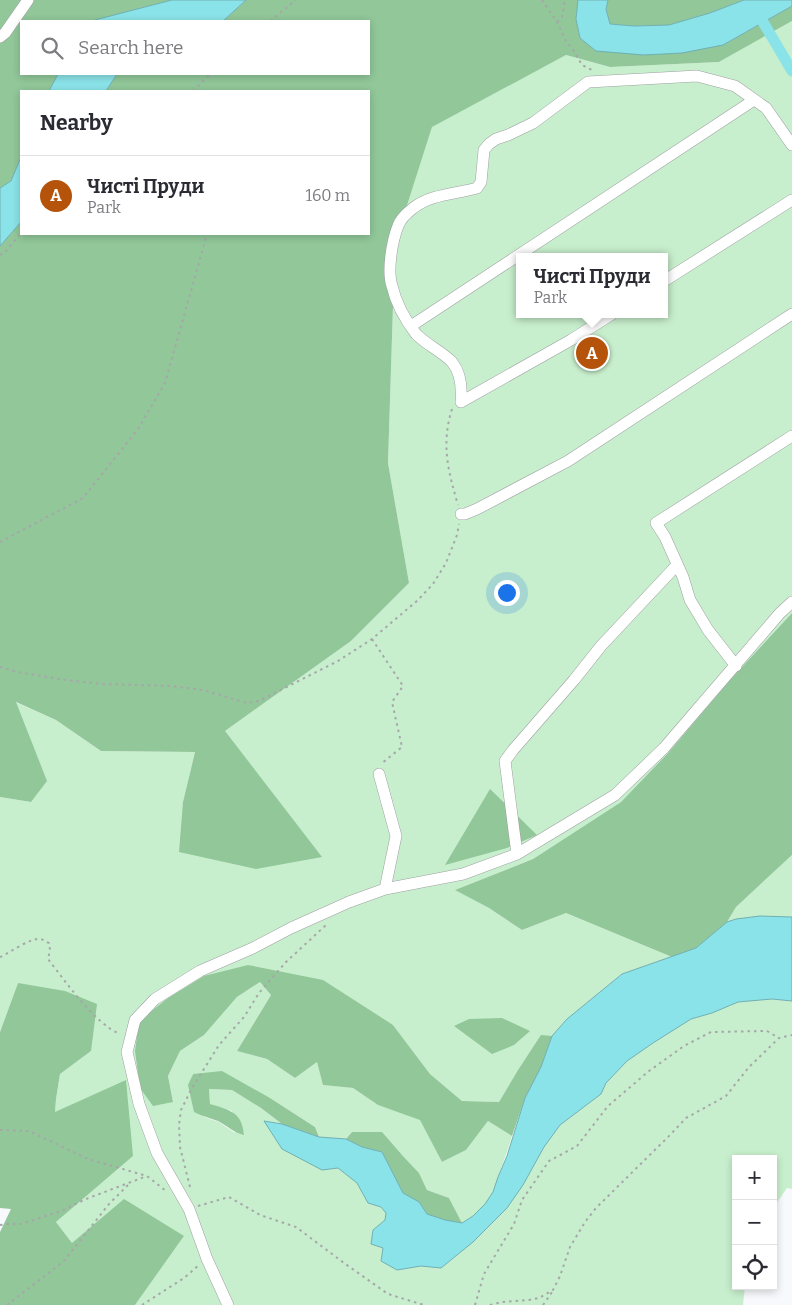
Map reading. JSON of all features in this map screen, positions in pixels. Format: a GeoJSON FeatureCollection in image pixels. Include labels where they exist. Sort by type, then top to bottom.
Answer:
{"type":"FeatureCollection","features":[{"type":"Feature","properties":{"kind":"street"},"geometry":{"type":"LineString","coordinates":[[0,37],[28,0]]}},
{"type":"Feature","properties":{"kind":"street"},"geometry":{"type":"LineString","coordinates":[[461,402],[462,391],[458,374],[452,362],[417,335],[399,303],[392,286],[391,258],[398,225],[412,208],[441,196],[477,188],[481,182],[484,150],[489,144],[533,122],[588,82],[697,76],[735,86],[766,108],[792,145]]}},
{"type":"Feature","properties":{"kind":"street"},"geometry":{"type":"LineString","coordinates":[[522,253],[754,100]]}},
{"type":"Feature","properties":{"kind":"street"},"geometry":{"type":"LineString","coordinates":[[668,278],[792,200]]}},
{"type":"Feature","properties":{"kind":"street"},"geometry":{"type":"LineString","coordinates":[[411,326],[516,257]]}},
{"type":"Feature","properties":{"kind":"street"},"geometry":{"type":"LineString","coordinates":[[461,514],[477,509],[568,461],[792,314]]}},
{"type":"Feature","properties":{"kind":"street"},"geometry":{"type":"LineString","coordinates":[[461,402],[571,340],[606,318]]}},
{"type":"Feature","properties":{"kind":"street"},"geometry":{"type":"LineString","coordinates":[[736,666],[708,630],[690,600],[683,577],[656,524],[792,436]]}},
{"type":"Feature","properties":{"kind":"street"},"geometry":{"type":"LineString","coordinates":[[517,854],[505,761],[601,646],[677,565]]}},
{"type":"Feature","properties":{"kind":"street"},"geometry":{"type":"LineString","coordinates":[[228,1305],[207,1259],[189,1209],[157,1153],[139,1104],[127,1052],[135,1020],[155,999],[200,971],[253,948],[291,928],[349,902],[385,889],[463,874],[517,854],[615,795],[664,748],[780,613],[792,602]]}},
{"type":"Feature","properties":{"kind":"street"},"geometry":{"type":"LineString","coordinates":[[379,774],[396,836],[385,889]]}},
{"type":"Feature","properties":{"kind":"path"},"geometry":{"type":"LineString","coordinates":[[271,20],[296,0]]}},
{"type":"Feature","properties":{"kind":"path"},"geometry":{"type":"LineString","coordinates":[[542,0],[582,65],[606,81]]}},
{"type":"Feature","properties":{"kind":"path"},"geometry":{"type":"LineString","coordinates":[[557,22],[562,17],[565,0]]}},
{"type":"Feature","properties":{"kind":"path"},"geometry":{"type":"LineString","coordinates":[[196,90],[209,75]]}},
{"type":"Feature","properties":{"kind":"path"},"geometry":{"type":"LineString","coordinates":[[0,255],[20,235]]}},
{"type":"Feature","properties":{"kind":"path"},"geometry":{"type":"LineString","coordinates":[[0,542],[83,498],[138,429],[165,383],[206,235]]}},
{"type":"Feature","properties":{"kind":"path"},"geometry":{"type":"LineString","coordinates":[[0,667],[18,672],[74,681],[103,684],[171,686],[203,690],[247,703],[259,701],[338,661],[372,639],[418,600],[433,584],[446,563],[457,535],[461,514],[447,463],[446,442],[448,423],[453,408],[461,402]]}},
{"type":"Feature","properties":{"kind":"path"},"geometry":{"type":"LineString","coordinates":[[372,639],[402,686],[392,702],[402,747],[380,765],[379,774]]}},
{"type":"Feature","properties":{"kind":"path"},"geometry":{"type":"LineString","coordinates":[[190,1189],[180,1147],[179,1125],[181,1110],[192,1088],[219,1045],[244,1017],[259,993],[286,962],[329,922]]}},
{"type":"Feature","properties":{"kind":"path"},"geometry":{"type":"LineString","coordinates":[[0,957],[29,941],[41,939],[48,943],[50,950],[48,959],[70,988],[101,1022],[112,1031],[131,1038]]}},
{"type":"Feature","properties":{"kind":"path"},"geometry":{"type":"LineString","coordinates":[[474,1305],[484,1274],[514,1224],[522,1200],[548,1161],[577,1146],[608,1106],[649,1071],[684,1046],[711,1032],[766,1031],[779,1038]]}},
{"type":"Feature","properties":{"kind":"path"},"geometry":{"type":"LineString","coordinates":[[543,1305],[560,1276],[570,1248],[585,1222],[596,1208],[686,1118],[726,1096],[748,1067],[779,1038],[792,1035]]}},
{"type":"Feature","properties":{"kind":"path"},"geometry":{"type":"LineString","coordinates":[[0,1130],[28,1131],[88,1159],[147,1176],[168,1193]]}},
{"type":"Feature","properties":{"kind":"path"},"geometry":{"type":"LineString","coordinates":[[0,1225],[21,1224],[61,1211],[86,1199],[147,1176]]}},
{"type":"Feature","properties":{"kind":"path"},"geometry":{"type":"LineString","coordinates":[[7,1305],[64,1261],[109,1204],[131,1182]]}},
{"type":"Feature","properties":{"kind":"path"},"geometry":{"type":"LineString","coordinates":[[189,1209],[229,1196],[260,1215],[296,1226],[388,1294],[424,1305]]}},
{"type":"Feature","properties":{"kind":"path"},"geometry":{"type":"LineString","coordinates":[[142,1305],[184,1278],[200,1264]]}},
{"type":"Feature","properties":{"kind":"path"},"geometry":{"type":"LineString","coordinates":[[490,1305],[539,1298],[553,1290]]}},
{"type":"Feature","properties":{"kind":"green space"},"geometry":{"type":"Polygon","coordinates":[[[0,0],[172,0],[96,20],[20,20],[20,75],[57,75],[50,90],[20,90],[20,159],[11,181],[0,188],[0,0]]]}},
{"type":"Feature","properties":{"kind":"green space"},"geometry":{"type":"Polygon","coordinates":[[[246,0],[578,0],[576,19],[580,38],[596,51],[723,45],[792,6],[792,21],[719,62],[610,67],[566,55],[432,127],[395,243],[388,463],[409,583],[351,641],[225,731],[322,857],[256,869],[179,852],[183,802],[195,752],[101,751],[56,720],[16,702],[47,781],[31,802],[0,797],[0,246],[20,223],[20,235],[370,235],[370,90],[107,90],[116,75],[370,75],[370,20],[224,20],[246,0]]]}},
{"type":"Feature","properties":{"kind":"green space"},"geometry":{"type":"Polygon","coordinates":[[[608,0],[744,0],[710,13],[669,25],[634,26],[610,24],[606,9],[608,0]]]}},
{"type":"Feature","properties":{"kind":"green space"},"geometry":{"type":"Polygon","coordinates":[[[792,21],[792,613],[728,682],[669,752],[621,802],[533,859],[456,890],[489,908],[522,930],[566,913],[672,957],[622,974],[567,1019],[552,1036],[541,1036],[499,1102],[462,1101],[430,1074],[393,1025],[248,965],[139,1021],[173,1102],[168,1076],[180,1051],[204,1035],[237,997],[260,982],[271,995],[237,1051],[267,1059],[295,1078],[317,1062],[324,1085],[353,1088],[378,1105],[420,1119],[442,1162],[466,1150],[488,1121],[512,1136],[493,1193],[479,1210],[462,1223],[449,1198],[427,1190],[419,1173],[402,1155],[352,1132],[346,1139],[319,1137],[315,1127],[270,1098],[192,1074],[204,1117],[219,1122],[235,1133],[232,1111],[210,1104],[209,1089],[232,1090],[282,1124],[265,1121],[322,1170],[338,1168],[357,1183],[368,1203],[381,1207],[387,1213],[385,1220],[373,1230],[371,1244],[383,1248],[381,1261],[397,1270],[421,1266],[441,1268],[473,1242],[523,1185],[544,1147],[560,1125],[601,1094],[606,1083],[627,1061],[653,1043],[691,1019],[712,1013],[738,1002],[772,999],[792,1001],[792,1189],[787,1188],[777,1202],[777,1155],[732,1155],[732,1290],[745,1290],[743,1305],[135,1305],[184,1236],[72,1243],[56,1222],[133,1156],[55,1112],[60,1074],[91,1051],[18,983],[0,1032],[0,797],[31,802],[15,702],[56,720],[101,751],[195,752],[183,802],[225,731],[351,641],[409,583],[388,463],[395,243],[432,126],[566,55],[610,67],[719,62],[792,21]]]}},
{"type":"Feature","properties":{"kind":"green space"},"geometry":{"type":"Polygon","coordinates":[[[792,613],[792,855],[736,907],[727,922],[696,948],[672,957],[566,913],[522,930],[489,908],[455,890],[533,859],[621,802],[669,752],[728,682],[792,613]]]}},
{"type":"Feature","properties":{"kind":"green space"},"geometry":{"type":"Polygon","coordinates":[[[490,789],[537,835],[507,848],[445,865],[490,789]]]}},
{"type":"Feature","properties":{"kind":"green space"},"geometry":{"type":"Polygon","coordinates":[[[792,855],[792,917],[751,917],[727,922],[736,907],[792,855]]]}},
{"type":"Feature","properties":{"kind":"green space"},"geometry":{"type":"Polygon","coordinates":[[[248,965],[323,980],[393,1025],[430,1074],[462,1101],[499,1102],[541,1035],[552,1036],[541,1067],[525,1098],[512,1136],[488,1121],[466,1150],[442,1162],[420,1120],[378,1105],[353,1088],[323,1085],[317,1062],[295,1078],[267,1059],[237,1051],[271,995],[260,982],[237,997],[204,1035],[180,1051],[168,1076],[173,1102],[153,1106],[140,1088],[135,1051],[139,1021],[168,998],[204,976],[248,965]]]}},
{"type":"Feature","properties":{"kind":"green space"},"geometry":{"type":"Polygon","coordinates":[[[18,983],[65,991],[97,1004],[91,1051],[60,1074],[55,1112],[126,1080],[133,1156],[56,1222],[72,1243],[124,1199],[184,1236],[135,1305],[0,1305],[0,1232],[11,1209],[0,1208],[0,1032],[18,983]]]}},
{"type":"Feature","properties":{"kind":"green space"},"geometry":{"type":"Polygon","coordinates":[[[502,1018],[530,1031],[514,1045],[492,1054],[454,1026],[469,1019],[502,1018]]]}},
{"type":"Feature","properties":{"kind":"green space"},"geometry":{"type":"Polygon","coordinates":[[[222,1071],[270,1098],[315,1127],[319,1137],[282,1124],[232,1090],[209,1089],[210,1104],[234,1113],[241,1121],[244,1135],[233,1131],[218,1121],[194,1112],[188,1085],[193,1074],[222,1071]]]}},
{"type":"Feature","properties":{"kind":"green space"},"geometry":{"type":"Polygon","coordinates":[[[352,1132],[382,1132],[419,1173],[427,1190],[449,1198],[462,1223],[427,1214],[419,1202],[403,1193],[382,1152],[362,1147],[346,1139],[352,1132]]]}},
{"type":"Feature","properties":{"kind":"water"},"geometry":{"type":"Polygon","coordinates":[[[172,0],[246,0],[224,20],[95,20],[172,0]]]}},
{"type":"Feature","properties":{"kind":"water"},"geometry":{"type":"Polygon","coordinates":[[[578,0],[608,0],[606,9],[610,24],[634,26],[669,25],[710,13],[744,0],[792,0],[792,6],[723,45],[682,53],[644,55],[596,51],[580,38],[576,19],[578,0]]]}},
{"type":"Feature","properties":{"kind":"water"},"geometry":{"type":"Polygon","coordinates":[[[57,75],[116,75],[107,90],[50,90],[57,75]]]}},
{"type":"Feature","properties":{"kind":"water"},"geometry":{"type":"Polygon","coordinates":[[[20,159],[20,223],[0,246],[0,188],[11,181],[20,159]]]}},
{"type":"Feature","properties":{"kind":"water"},"geometry":{"type":"Polygon","coordinates":[[[760,916],[792,917],[792,1001],[772,999],[738,1002],[712,1013],[691,1019],[627,1061],[606,1083],[601,1094],[560,1125],[544,1147],[523,1185],[507,1208],[473,1242],[441,1268],[421,1266],[397,1270],[381,1261],[383,1248],[371,1244],[373,1230],[385,1220],[386,1213],[381,1207],[368,1203],[357,1183],[338,1168],[322,1170],[282,1149],[264,1121],[282,1124],[319,1137],[346,1139],[362,1147],[382,1152],[403,1193],[419,1202],[427,1214],[462,1223],[473,1216],[485,1204],[493,1192],[507,1156],[525,1098],[541,1067],[552,1036],[567,1019],[622,974],[696,948],[727,922],[760,916]]]}},
{"type":"Feature","properties":{"kind":"waterway"},"geometry":{"type":"LineString","coordinates":[[763,22],[792,71]]}},
{"type":"Feature","properties":{"kind":"place","name":"Чисті Пруди"},"geometry":{"type":"Point","coordinates":[592,353]}}]}
